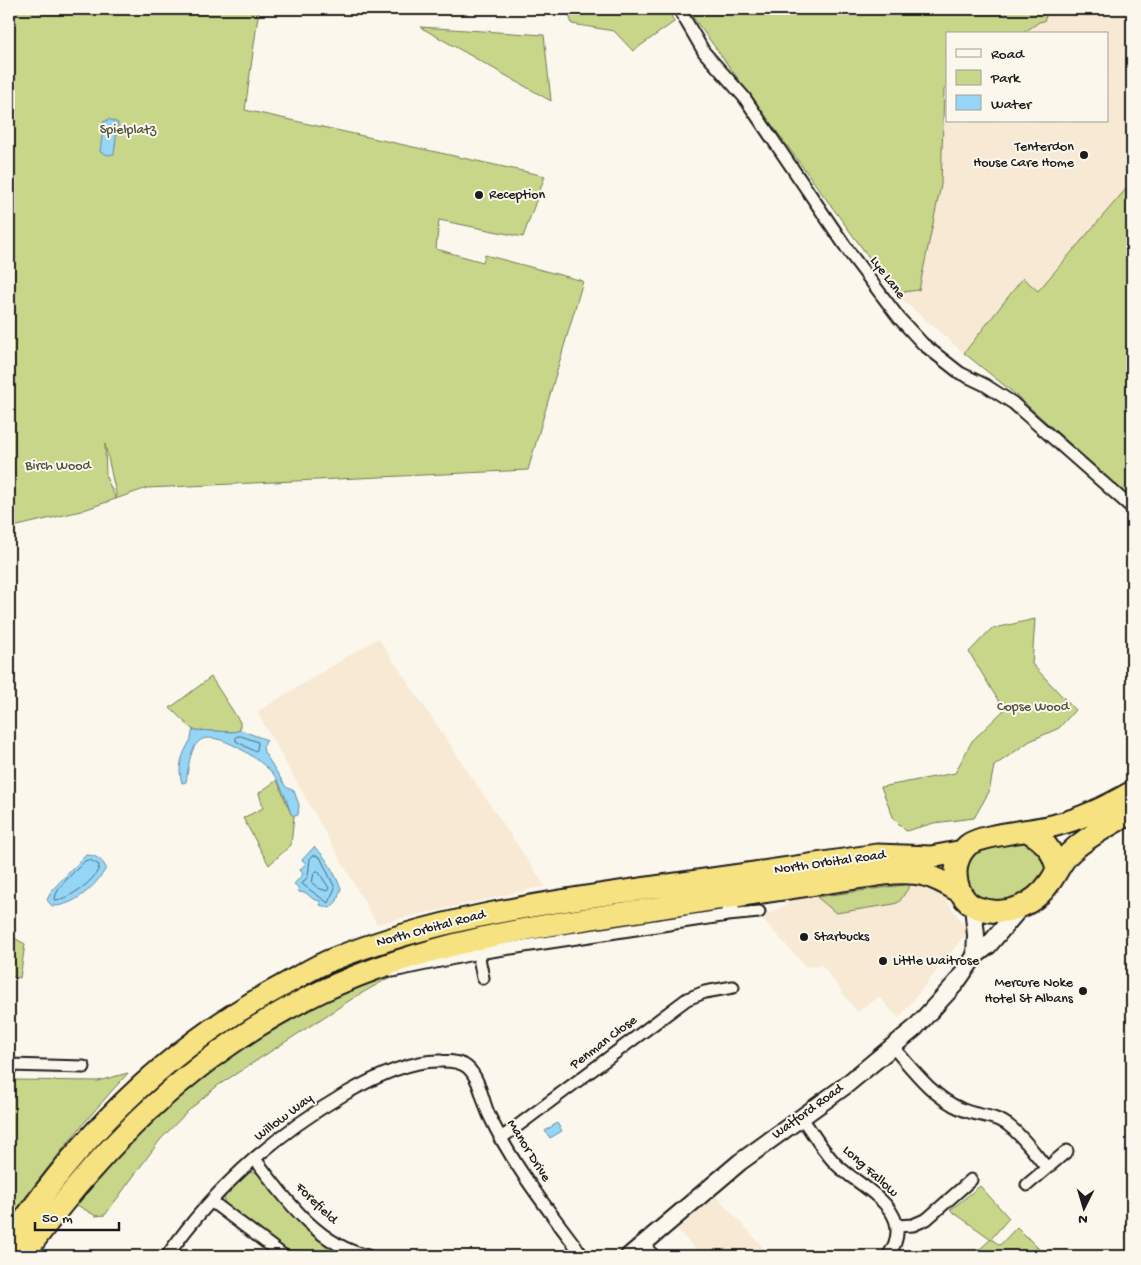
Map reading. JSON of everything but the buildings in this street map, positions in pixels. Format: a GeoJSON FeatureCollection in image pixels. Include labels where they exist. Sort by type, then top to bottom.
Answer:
{"type":"FeatureCollection","features":[{"type":"Feature","properties":{"kind":"highway"},"geometry":{"type":"LineString","coordinates":[[1132,792],[1090,814],[1029,832],[978,840],[963,851],[956,870],[967,899],[995,911],[1020,908],[1039,894],[1051,881],[1071,851],[1132,812]]}},
{"type":"Feature","properties":{"kind":"highway"},"geometry":{"type":"LineString","coordinates":[[1029,832],[1045,843],[1050,850],[1057,870]]}},
{"type":"Feature","properties":{"kind":"highway","name":"North Orbital Road"},"geometry":{"type":"LineString","coordinates":[[9,1242],[62,1168],[116,1109],[154,1072],[214,1026],[251,1002],[328,961],[386,939],[462,919],[581,898],[877,855],[939,857],[963,851]]}},
{"type":"Feature","properties":{"kind":"highway","name":"North Orbital Road"},"geometry":{"type":"LineString","coordinates":[[23,1256],[68,1195],[125,1131],[185,1077],[221,1050],[270,1019],[321,991],[358,976],[439,948],[558,923],[753,903],[904,872],[930,875],[967,899]]}},
{"type":"Feature","properties":{"kind":"highway"},"geometry":{"type":"LineString","coordinates":[[386,939],[399,945],[417,943],[439,948]]}},
{"type":"Feature","properties":{"kind":"main road"},"geometry":{"type":"LineString","coordinates":[[967,899],[976,935],[975,956]]}},
{"type":"Feature","properties":{"kind":"main road","name":"Watford Road"},"geometry":{"type":"LineString","coordinates":[[629,1256],[648,1250],[740,1162],[916,1028],[956,983],[975,956],[988,946],[1020,908]]}},
{"type":"Feature","properties":{"kind":"street","name":"Lye Lane"},"geometry":{"type":"LineString","coordinates":[[679,9],[704,52],[744,98],[852,256],[899,318],[923,344],[960,373],[986,385],[1013,403],[1132,508]]}},
{"type":"Feature","properties":{"kind":"street"},"geometry":{"type":"LineString","coordinates":[[728,915],[728,910],[753,903]]}},
{"type":"Feature","properties":{"kind":"street"},"geometry":{"type":"LineString","coordinates":[[358,976],[409,969],[478,953],[728,915],[753,903]]}},
{"type":"Feature","properties":{"kind":"street"},"geometry":{"type":"LineString","coordinates":[[478,953],[483,978]]}},
{"type":"Feature","properties":{"kind":"street","name":"Penman Close"},"geometry":{"type":"LineString","coordinates":[[500,1139],[687,999],[705,992],[733,987]]}},
{"type":"Feature","properties":{"kind":"street"},"geometry":{"type":"LineString","coordinates":[[893,1047],[928,1086],[949,1102],[961,1109],[993,1118],[1009,1126],[1047,1168]]}},
{"type":"Feature","properties":{"kind":"street","name":"Willow Way"},"geometry":{"type":"LineString","coordinates":[[167,1256],[211,1201],[255,1159],[318,1110],[398,1068],[431,1060],[454,1062]]}},
{"type":"Feature","properties":{"kind":"street","name":"Manor Drive"},"geometry":{"type":"LineString","coordinates":[[454,1062],[466,1066],[475,1076],[482,1099],[500,1139],[522,1174],[583,1256]]}},
{"type":"Feature","properties":{"kind":"street"},"geometry":{"type":"LineString","coordinates":[[9,1066],[84,1067]]}},
{"type":"Feature","properties":{"kind":"street","name":"Long Fallow"},"geometry":{"type":"LineString","coordinates":[[801,1117],[839,1167],[872,1191],[888,1207],[897,1226]]}},
{"type":"Feature","properties":{"kind":"street"},"geometry":{"type":"LineString","coordinates":[[1027,1185],[1067,1151]]}},
{"type":"Feature","properties":{"kind":"street","name":"Forefield"},"geometry":{"type":"LineString","coordinates":[[255,1159],[293,1206],[317,1230],[346,1249],[368,1256]]}},
{"type":"Feature","properties":{"kind":"street"},"geometry":{"type":"LineString","coordinates":[[888,1256],[894,1244],[897,1226],[913,1225],[927,1219],[971,1180]]}},
{"type":"Feature","properties":{"kind":"street"},"geometry":{"type":"LineString","coordinates":[[211,1201],[284,1256]]}},
{"type":"Feature","properties":{"kind":"shaded area"},"geometry":{"type":"Polygon","coordinates":[[[1049,9],[1132,9],[1132,182],[1038,291],[1022,278],[964,353],[895,293],[919,289],[941,185],[944,90],[946,86],[946,122],[1108,122],[1108,32],[1025,32],[1039,22],[1044,21],[1049,9]]]}},
{"type":"Feature","properties":{"kind":"shaded area"},"geometry":{"type":"Polygon","coordinates":[[[378,638],[545,886],[377,924],[257,712],[378,638]]]}},
{"type":"Feature","properties":{"kind":"shaded area"},"geometry":{"type":"Polygon","coordinates":[[[908,882],[942,894],[968,931],[899,1018],[879,997],[857,1012],[822,965],[806,967],[761,917],[797,899],[824,891],[908,882]]]}},
{"type":"Feature","properties":{"kind":"shaded area"},"geometry":{"type":"Polygon","coordinates":[[[716,1196],[771,1256],[702,1256],[677,1229],[716,1196]]]}},
{"type":"Feature","properties":{"kind":"green space"},"geometry":{"type":"Polygon","coordinates":[[[9,9],[259,9],[245,110],[545,176],[523,237],[439,220],[436,249],[483,262],[485,255],[583,281],[528,470],[147,488],[116,499],[81,511],[9,528],[9,9]],[[105,444],[106,477],[116,499],[105,444]]]}},
{"type":"Feature","properties":{"kind":"green space"},"geometry":{"type":"Polygon","coordinates":[[[567,9],[668,9],[674,22],[633,51],[614,31],[572,24],[567,9]]]}},
{"type":"Feature","properties":{"kind":"green space"},"geometry":{"type":"Polygon","coordinates":[[[687,9],[1049,9],[1044,21],[1039,22],[1025,32],[946,32],[946,87],[944,90],[941,185],[919,290],[895,293],[687,9]]]}},
{"type":"Feature","properties":{"kind":"green space"},"geometry":{"type":"Polygon","coordinates":[[[420,27],[544,35],[551,101],[420,27]]]}},
{"type":"Feature","properties":{"kind":"green space"},"geometry":{"type":"Polygon","coordinates":[[[1132,182],[1132,500],[1015,394],[964,353],[1023,278],[1038,291],[1132,182]]]}},
{"type":"Feature","properties":{"kind":"green space","name":"Copse Wood"},"geometry":{"type":"Polygon","coordinates":[[[1035,619],[1032,664],[1075,710],[1059,728],[1030,741],[994,766],[989,792],[974,818],[934,823],[906,831],[894,819],[881,787],[955,773],[972,741],[1004,710],[969,652],[991,629],[1035,619]]]}},
{"type":"Feature","properties":{"kind":"green space"},"geometry":{"type":"Polygon","coordinates":[[[211,677],[240,722],[240,730],[234,732],[193,730],[170,708],[211,677]]]}},
{"type":"Feature","properties":{"kind":"green space"},"geometry":{"type":"Polygon","coordinates":[[[277,780],[291,814],[294,816],[291,845],[269,865],[243,818],[263,808],[259,793],[277,780]]]}},
{"type":"Feature","properties":{"kind":"green space"},"geometry":{"type":"Polygon","coordinates":[[[1023,842],[1033,844],[1046,858],[1047,874],[1011,900],[995,903],[986,902],[972,894],[964,871],[974,852],[995,844],[1023,842]]]}},
{"type":"Feature","properties":{"kind":"green space"},"geometry":{"type":"Polygon","coordinates":[[[911,884],[899,902],[894,904],[836,913],[817,897],[911,884]]]}},
{"type":"Feature","properties":{"kind":"green space"},"geometry":{"type":"Polygon","coordinates":[[[9,935],[25,944],[20,978],[9,976],[9,935]]]}},
{"type":"Feature","properties":{"kind":"green space"},"geometry":{"type":"Polygon","coordinates":[[[399,972],[355,997],[217,1086],[188,1111],[160,1140],[105,1215],[96,1216],[77,1205],[122,1152],[179,1097],[205,1075],[241,1049],[309,1010],[356,987],[399,972]]]}},
{"type":"Feature","properties":{"kind":"green space"},"geometry":{"type":"Polygon","coordinates":[[[128,1073],[66,1145],[9,1220],[9,1080],[98,1081],[128,1073]]]}},
{"type":"Feature","properties":{"kind":"green space"},"geometry":{"type":"Polygon","coordinates":[[[250,1172],[258,1173],[354,1256],[291,1256],[269,1242],[224,1205],[225,1194],[250,1172]]]}},
{"type":"Feature","properties":{"kind":"green space"},"geometry":{"type":"Polygon","coordinates":[[[980,1186],[1009,1218],[991,1239],[950,1210],[980,1186]]]}},
{"type":"Feature","properties":{"kind":"green space"},"geometry":{"type":"Polygon","coordinates":[[[1017,1227],[1046,1256],[972,1256],[991,1239],[1000,1245],[1017,1227]]]}},
{"type":"Feature","properties":{"kind":"water"},"geometry":{"type":"Polygon","coordinates":[[[108,119],[118,123],[114,154],[108,155],[100,152],[104,121],[108,119]]]}},
{"type":"Feature","properties":{"kind":"water"},"geometry":{"type":"Polygon","coordinates":[[[193,730],[234,732],[240,730],[267,740],[263,747],[264,752],[286,787],[294,791],[299,805],[298,815],[294,816],[291,814],[279,784],[269,769],[250,755],[226,742],[205,738],[198,742],[189,761],[186,782],[182,783],[181,761],[191,740],[193,730]]]}},
{"type":"Feature","properties":{"kind":"water"},"geometry":{"type":"Polygon","coordinates":[[[314,847],[326,860],[341,888],[337,901],[330,908],[320,905],[320,901],[313,899],[306,893],[299,892],[298,887],[294,884],[303,874],[300,870],[306,863],[302,860],[314,847]]]}},
{"type":"Feature","properties":{"kind":"water"},"geometry":{"type":"Polygon","coordinates":[[[86,855],[95,857],[102,862],[106,868],[102,875],[91,888],[76,899],[68,903],[52,906],[47,900],[52,890],[86,855]]]}},
{"type":"Feature","properties":{"kind":"water"},"geometry":{"type":"Polygon","coordinates":[[[557,1123],[562,1131],[550,1138],[545,1131],[557,1123]]]}},
{"type":"Feature","properties":{"kind":"place","name":"Tenterdon House Care Home"},"geometry":{"type":"Point","coordinates":[1084,155]}},
{"type":"Feature","properties":{"kind":"place","name":"Reception"},"geometry":{"type":"Point","coordinates":[479,195]}},
{"type":"Feature","properties":{"kind":"place","name":"Starbucks"},"geometry":{"type":"Point","coordinates":[804,937]}},
{"type":"Feature","properties":{"kind":"place","name":"Little Waitrose"},"geometry":{"type":"Point","coordinates":[883,961]}},
{"type":"Feature","properties":{"kind":"place","name":"Mercure Noke Hotel St Albans"},"geometry":{"type":"Point","coordinates":[1083,991]}},
{"type":"Feature","properties":{"kind":"park label","name":"Spielplatz"},"geometry":{"type":"Point","coordinates":[128,130]}},
{"type":"Feature","properties":{"kind":"park label","name":"Birch Wood"},"geometry":{"type":"Point","coordinates":[58,466]}}]}
